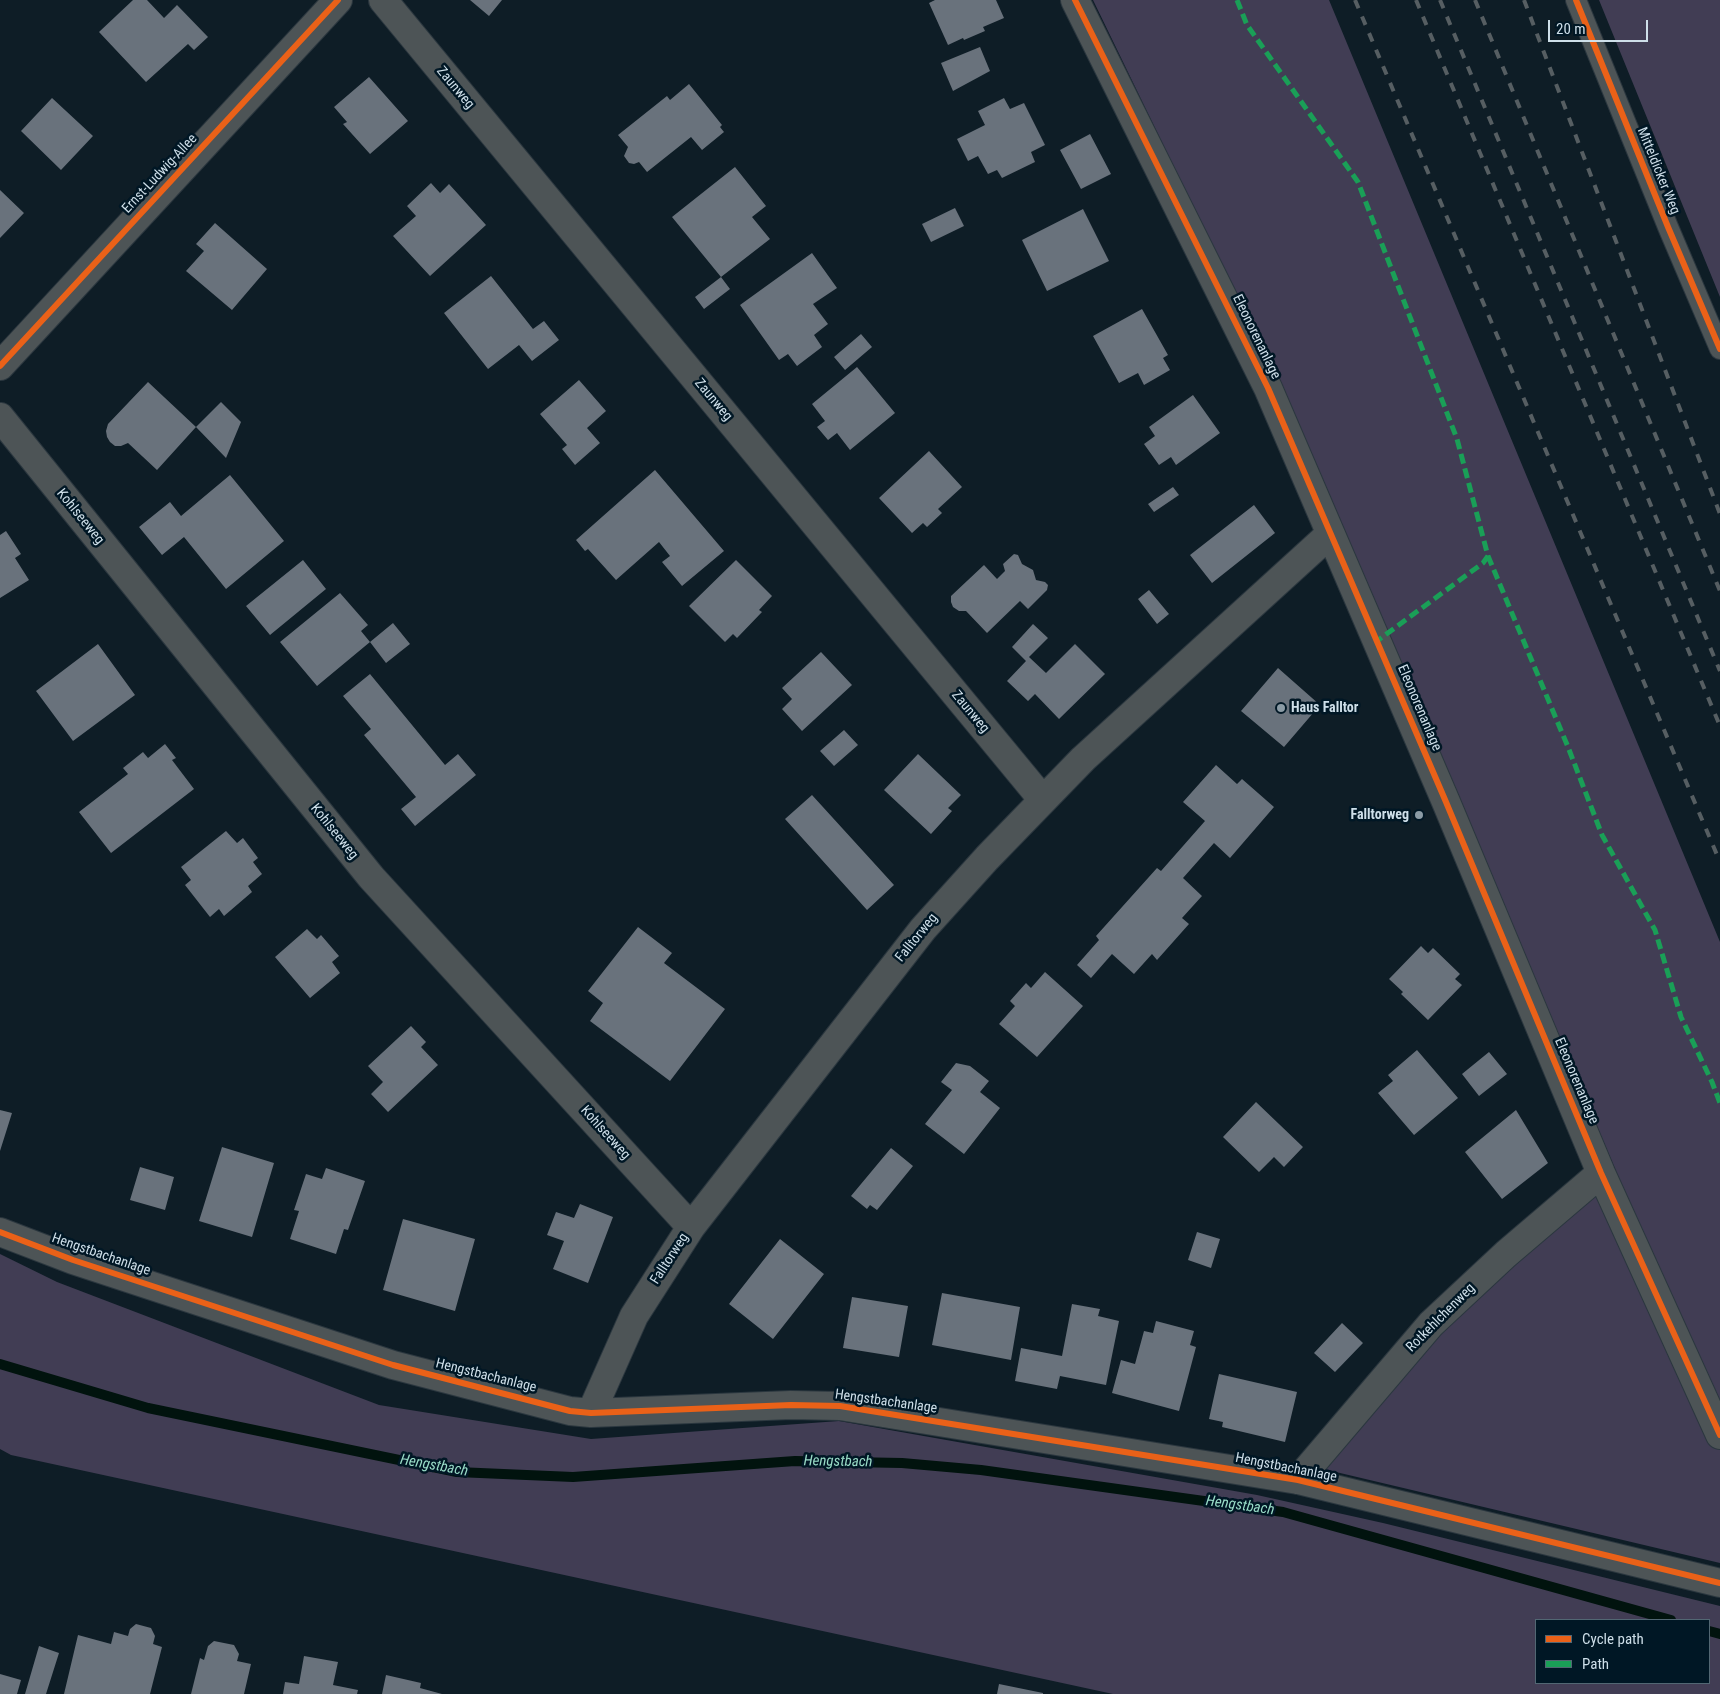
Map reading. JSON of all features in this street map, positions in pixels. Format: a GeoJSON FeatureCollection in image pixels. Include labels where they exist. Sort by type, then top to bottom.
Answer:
{"type":"FeatureCollection","features":[{"type":"Feature","properties":{"kind":"street","name":"Ernst-Ludwig-Allee"},"geometry":{"type":"LineString","coordinates":[[0,366],[338,0]]}},
{"type":"Feature","properties":{"kind":"street","name":"Zaunweg"},"geometry":{"type":"LineString","coordinates":[[382,0],[1043,800]]}},
{"type":"Feature","properties":{"kind":"street","name":"Eleonorenanlage"},"geometry":{"type":"LineString","coordinates":[[1075,0],[1268,388],[1446,802],[1601,1173],[1720,1436]]}},
{"type":"Feature","properties":{"kind":"street","name":"Kohlseeweg"},"geometry":{"type":"LineString","coordinates":[[0,417],[371,877],[691,1227]]}},
{"type":"Feature","properties":{"kind":"street","name":"Falltorweg"},"geometry":{"type":"LineString","coordinates":[[591,1413],[634,1316],[691,1227],[923,929],[986,858],[1083,760],[1330,534]]}},
{"type":"Feature","properties":{"kind":"street","name":"Rotkehlchenweg"},"geometry":{"type":"LineString","coordinates":[[1298,1480],[1431,1324],[1506,1254],[1601,1173]]}},
{"type":"Feature","properties":{"kind":"street","name":"Hengstbachanlage"},"geometry":{"type":"LineString","coordinates":[[0,1232],[73,1260],[393,1365],[570,1411],[591,1413],[791,1405],[840,1406],[1298,1480],[1720,1583]]}},
{"type":"Feature","properties":{"kind":"lane","name":"Mitteldicker Weg"},"geometry":{"type":"LineString","coordinates":[[1576,0],[1664,218],[1720,350]]}},
{"type":"Feature","properties":{"kind":"shaded area"},"geometry":{"type":"Polygon","coordinates":[[[1093,0],[1329,0],[1720,942],[1720,1563],[1319,1468],[1419,1344],[1517,1253],[1616,1171],[1278,382],[1093,0]]]}},
{"type":"Feature","properties":{"kind":"shaded area"},"geometry":{"type":"Polygon","coordinates":[[[1599,0],[1720,0],[1720,297],[1599,0]]]}},
{"type":"Feature","properties":{"kind":"shaded area"},"geometry":{"type":"Polygon","coordinates":[[[0,1254],[57,1282],[379,1405],[591,1439],[839,1421],[1257,1495],[1383,1523],[1720,1606],[1720,1694],[1113,1694],[11,1455],[0,1449],[0,1254]]]}},
{"type":"Feature","properties":{"kind":"building"},"geometry":{"type":"Polygon","coordinates":[[[133,0],[147,0],[164,18],[177,5],[208,37],[194,50],[188,44],[146,82],[99,32],[133,0]]]}},
{"type":"Feature","properties":{"kind":"building"},"geometry":{"type":"Polygon","coordinates":[[[470,0],[502,0],[489,16],[470,0]]]}},
{"type":"Feature","properties":{"kind":"building"},"geometry":{"type":"Polygon","coordinates":[[[935,0],[996,0],[1004,18],[983,27],[985,31],[948,45],[929,3],[935,0]]]}},
{"type":"Feature","properties":{"kind":"building"},"geometry":{"type":"Polygon","coordinates":[[[980,47],[990,71],[953,91],[941,63],[980,47]]]}},
{"type":"Feature","properties":{"kind":"building"},"geometry":{"type":"Polygon","coordinates":[[[369,77],[408,121],[370,154],[343,124],[347,122],[334,107],[369,77]]]}},
{"type":"Feature","properties":{"kind":"building"},"geometry":{"type":"Polygon","coordinates":[[[689,84],[722,125],[720,127],[724,132],[702,150],[691,137],[647,172],[639,162],[629,163],[624,156],[628,147],[618,135],[667,96],[670,100],[689,84]]]}},
{"type":"Feature","properties":{"kind":"building"},"geometry":{"type":"Polygon","coordinates":[[[52,98],[93,136],[61,170],[21,131],[52,98]]]}},
{"type":"Feature","properties":{"kind":"building"},"geometry":{"type":"Polygon","coordinates":[[[1004,98],[1010,109],[1024,103],[1045,145],[1031,152],[1035,162],[1002,178],[997,170],[988,174],[978,156],[968,161],[957,139],[985,125],[978,111],[1004,98]]]}},
{"type":"Feature","properties":{"kind":"building"},"geometry":{"type":"Polygon","coordinates":[[[1090,134],[1111,174],[1081,189],[1060,150],[1090,134]]]}},
{"type":"Feature","properties":{"kind":"building"},"geometry":{"type":"Polygon","coordinates":[[[735,167],[766,206],[752,217],[770,239],[721,277],[672,217],[735,167]]]}},
{"type":"Feature","properties":{"kind":"building"},"geometry":{"type":"Polygon","coordinates":[[[431,183],[440,193],[449,184],[486,225],[430,276],[393,236],[416,216],[407,206],[431,183]]]}},
{"type":"Feature","properties":{"kind":"building"},"geometry":{"type":"Polygon","coordinates":[[[0,190],[24,213],[0,238],[0,190]]]}},
{"type":"Feature","properties":{"kind":"building"},"geometry":{"type":"Polygon","coordinates":[[[955,208],[964,226],[931,242],[922,224],[955,208]]]}},
{"type":"Feature","properties":{"kind":"building"},"geometry":{"type":"Polygon","coordinates":[[[1083,209],[1109,261],[1047,291],[1022,240],[1083,209]]]}},
{"type":"Feature","properties":{"kind":"building"},"geometry":{"type":"Polygon","coordinates":[[[215,223],[267,269],[232,310],[186,271],[204,251],[196,244],[215,223]]]}},
{"type":"Feature","properties":{"kind":"building"},"geometry":{"type":"Polygon","coordinates":[[[812,253],[837,288],[813,304],[828,324],[814,335],[822,347],[797,366],[788,354],[779,360],[740,305],[812,253]]]}},
{"type":"Feature","properties":{"kind":"building"},"geometry":{"type":"Polygon","coordinates":[[[491,276],[533,329],[544,321],[559,340],[532,361],[519,345],[488,369],[444,313],[491,276]]]}},
{"type":"Feature","properties":{"kind":"building"},"geometry":{"type":"Polygon","coordinates":[[[721,277],[730,289],[704,309],[695,297],[721,277]]]}},
{"type":"Feature","properties":{"kind":"building"},"geometry":{"type":"Polygon","coordinates":[[[1142,309],[1168,355],[1163,358],[1170,370],[1144,385],[1138,373],[1119,383],[1093,336],[1142,309]]]}},
{"type":"Feature","properties":{"kind":"building"},"geometry":{"type":"Polygon","coordinates":[[[861,334],[872,347],[845,370],[834,357],[861,334]]]}},
{"type":"Feature","properties":{"kind":"building"},"geometry":{"type":"Polygon","coordinates":[[[857,367],[895,413],[850,450],[837,433],[828,440],[817,427],[825,421],[812,404],[857,367]]]}},
{"type":"Feature","properties":{"kind":"building"},"geometry":{"type":"Polygon","coordinates":[[[579,380],[606,411],[587,428],[600,443],[575,465],[562,449],[567,445],[540,414],[579,380]]]}},
{"type":"Feature","properties":{"kind":"building"},"geometry":{"type":"Polygon","coordinates":[[[148,382],[196,427],[157,470],[128,443],[115,446],[107,437],[106,431],[108,424],[148,382]]]}},
{"type":"Feature","properties":{"kind":"building"},"geometry":{"type":"Polygon","coordinates":[[[1193,395],[1220,433],[1176,465],[1171,457],[1159,465],[1144,444],[1155,436],[1149,427],[1193,395]]]}},
{"type":"Feature","properties":{"kind":"building"},"geometry":{"type":"Polygon","coordinates":[[[221,402],[241,422],[226,458],[196,427],[221,402]]]}},
{"type":"Feature","properties":{"kind":"building"},"geometry":{"type":"Polygon","coordinates":[[[929,451],[962,487],[938,509],[942,513],[927,527],[923,523],[912,533],[879,498],[929,451]]]}},
{"type":"Feature","properties":{"kind":"building"},"geometry":{"type":"Polygon","coordinates":[[[655,470],[724,551],[682,586],[662,562],[670,556],[659,542],[616,580],[588,549],[585,551],[576,540],[655,470]]]}},
{"type":"Feature","properties":{"kind":"building"},"geometry":{"type":"Polygon","coordinates":[[[230,475],[284,541],[226,589],[184,537],[162,555],[139,527],[170,502],[181,516],[230,475]]]}},
{"type":"Feature","properties":{"kind":"building"},"geometry":{"type":"Polygon","coordinates":[[[1173,487],[1179,495],[1154,512],[1148,504],[1173,487]]]}},
{"type":"Feature","properties":{"kind":"building"},"geometry":{"type":"Polygon","coordinates":[[[1254,505],[1275,533],[1212,583],[1190,555],[1254,505]]]}},
{"type":"Feature","properties":{"kind":"building"},"geometry":{"type":"Polygon","coordinates":[[[6,531],[21,554],[15,558],[29,580],[0,598],[0,535],[6,531]]]}},
{"type":"Feature","properties":{"kind":"building"},"geometry":{"type":"Polygon","coordinates":[[[1014,554],[1018,555],[1022,564],[1033,570],[1036,580],[1045,582],[1048,585],[1047,590],[1028,609],[1020,601],[987,633],[966,611],[959,611],[953,607],[951,596],[984,565],[997,579],[1005,571],[1003,564],[1014,554]]]}},
{"type":"Feature","properties":{"kind":"building"},"geometry":{"type":"Polygon","coordinates":[[[303,560],[326,589],[270,635],[246,606],[303,560]]]}},
{"type":"Feature","properties":{"kind":"building"},"geometry":{"type":"Polygon","coordinates":[[[736,560],[772,596],[759,610],[762,612],[737,638],[733,634],[725,642],[689,606],[736,560]]]}},
{"type":"Feature","properties":{"kind":"building"},"geometry":{"type":"Polygon","coordinates":[[[1149,590],[1169,614],[1157,624],[1138,599],[1149,590]]]}},
{"type":"Feature","properties":{"kind":"building"},"geometry":{"type":"Polygon","coordinates":[[[340,593],[368,625],[361,631],[370,642],[317,686],[280,642],[340,593]]]}},
{"type":"Feature","properties":{"kind":"building"},"geometry":{"type":"Polygon","coordinates":[[[393,623],[410,644],[386,663],[370,642],[393,623]]]}},
{"type":"Feature","properties":{"kind":"building"},"geometry":{"type":"Polygon","coordinates":[[[1033,624],[1048,638],[1029,657],[1046,673],[1075,644],[1105,674],[1059,719],[1035,694],[1028,701],[1007,681],[1026,661],[1012,647],[1033,624]]]}},
{"type":"Feature","properties":{"kind":"building"},"geometry":{"type":"Polygon","coordinates":[[[98,644],[135,695],[73,741],[36,691],[98,644]]]}},
{"type":"Feature","properties":{"kind":"building"},"geometry":{"type":"Polygon","coordinates":[[[821,652],[852,685],[802,731],[782,709],[792,699],[782,688],[821,652]]]}},
{"type":"Feature","properties":{"kind":"building","name":"Haus Falltor"},"geometry":{"type":"Polygon","coordinates":[[[1278,668],[1320,705],[1284,747],[1241,711],[1278,668]]]}},
{"type":"Feature","properties":{"kind":"building"},"geometry":{"type":"Polygon","coordinates":[[[370,674],[445,765],[458,754],[476,775],[415,826],[401,809],[416,797],[364,735],[371,729],[343,696],[370,674]]]}},
{"type":"Feature","properties":{"kind":"building"},"geometry":{"type":"Polygon","coordinates":[[[844,730],[858,745],[834,766],[820,751],[844,730]]]}},
{"type":"Feature","properties":{"kind":"building"},"geometry":{"type":"Polygon","coordinates":[[[165,744],[176,758],[172,760],[194,789],[111,853],[79,812],[128,774],[123,768],[143,752],[148,758],[165,744]]]}},
{"type":"Feature","properties":{"kind":"building"},"geometry":{"type":"Polygon","coordinates":[[[918,754],[961,795],[948,808],[952,811],[931,834],[884,790],[918,754]]]}},
{"type":"Feature","properties":{"kind":"building"},"geometry":{"type":"Polygon","coordinates":[[[1216,765],[1237,784],[1242,779],[1274,807],[1230,858],[1214,843],[1183,878],[1202,896],[1182,918],[1189,924],[1157,960],[1152,954],[1134,974],[1112,954],[1091,978],[1077,965],[1099,940],[1096,936],[1157,868],[1161,871],[1205,821],[1183,802],[1216,765]]]}},
{"type":"Feature","properties":{"kind":"building"},"geometry":{"type":"Polygon","coordinates":[[[812,795],[894,885],[867,910],[785,819],[812,795]]]}},
{"type":"Feature","properties":{"kind":"building"},"geometry":{"type":"Polygon","coordinates":[[[226,831],[237,843],[243,838],[258,858],[253,862],[262,874],[248,886],[252,892],[224,916],[219,909],[210,917],[185,885],[191,880],[181,867],[226,831]]]}},
{"type":"Feature","properties":{"kind":"building"},"geometry":{"type":"Polygon","coordinates":[[[638,927],[672,953],[664,963],[725,1009],[670,1081],[590,1021],[603,1003],[588,991],[638,927]]]}},
{"type":"Feature","properties":{"kind":"building"},"geometry":{"type":"Polygon","coordinates":[[[307,929],[317,939],[321,935],[339,956],[332,962],[340,973],[310,998],[275,957],[307,929]]]}},
{"type":"Feature","properties":{"kind":"building"},"geometry":{"type":"Polygon","coordinates":[[[1421,946],[1428,953],[1433,948],[1460,974],[1455,979],[1462,985],[1428,1020],[1401,994],[1403,992],[1389,979],[1421,946]]]}},
{"type":"Feature","properties":{"kind":"building"},"geometry":{"type":"Polygon","coordinates":[[[1045,972],[1083,1006],[1037,1057],[999,1024],[1015,1006],[1010,1001],[1026,983],[1031,988],[1045,972]]]}},
{"type":"Feature","properties":{"kind":"building"},"geometry":{"type":"Polygon","coordinates":[[[411,1026],[426,1042],[421,1047],[438,1065],[388,1112],[371,1094],[383,1082],[368,1066],[411,1026]]]}},
{"type":"Feature","properties":{"kind":"building"},"geometry":{"type":"Polygon","coordinates":[[[1417,1050],[1458,1098],[1414,1135],[1378,1093],[1393,1081],[1388,1075],[1417,1050]]]}},
{"type":"Feature","properties":{"kind":"building"},"geometry":{"type":"Polygon","coordinates":[[[1489,1052],[1507,1074],[1479,1096],[1462,1074],[1489,1052]]]}},
{"type":"Feature","properties":{"kind":"building"},"geometry":{"type":"Polygon","coordinates":[[[956,1063],[970,1066],[989,1081],[980,1092],[1000,1108],[964,1154],[925,1124],[952,1090],[941,1082],[956,1063]]]}},
{"type":"Feature","properties":{"kind":"building"},"geometry":{"type":"Polygon","coordinates":[[[1256,1102],[1303,1147],[1284,1167],[1274,1157],[1259,1172],[1223,1137],[1256,1102]]]}},
{"type":"Feature","properties":{"kind":"building"},"geometry":{"type":"Polygon","coordinates":[[[0,1110],[12,1113],[0,1151],[0,1110]]]}},
{"type":"Feature","properties":{"kind":"building"},"geometry":{"type":"Polygon","coordinates":[[[1516,1110],[1548,1163],[1502,1199],[1465,1152],[1516,1110]]]}},
{"type":"Feature","properties":{"kind":"building"},"geometry":{"type":"Polygon","coordinates":[[[222,1147],[274,1163],[252,1237],[199,1221],[222,1147]]]}},
{"type":"Feature","properties":{"kind":"building"},"geometry":{"type":"Polygon","coordinates":[[[891,1148],[913,1166],[877,1210],[870,1205],[867,1209],[851,1196],[891,1148]]]}},
{"type":"Feature","properties":{"kind":"building"},"geometry":{"type":"Polygon","coordinates":[[[140,1167],[174,1177],[165,1210],[130,1200],[140,1167]]]}},
{"type":"Feature","properties":{"kind":"building"},"geometry":{"type":"Polygon","coordinates":[[[326,1168],[365,1181],[348,1230],[344,1229],[336,1254],[290,1239],[299,1211],[294,1210],[306,1174],[322,1179],[326,1168]]]}},
{"type":"Feature","properties":{"kind":"building"},"geometry":{"type":"Polygon","coordinates":[[[580,1204],[613,1217],[588,1283],[553,1269],[564,1241],[547,1235],[556,1212],[574,1218],[580,1204]]]}},
{"type":"Feature","properties":{"kind":"building"},"geometry":{"type":"Polygon","coordinates":[[[403,1219],[475,1239],[455,1311],[383,1290],[403,1219]]]}},
{"type":"Feature","properties":{"kind":"building"},"geometry":{"type":"Polygon","coordinates":[[[1197,1232],[1220,1239],[1211,1268],[1188,1260],[1197,1232]]]}},
{"type":"Feature","properties":{"kind":"building"},"geometry":{"type":"Polygon","coordinates":[[[780,1239],[824,1274],[773,1339],[729,1304],[780,1239]]]}},
{"type":"Feature","properties":{"kind":"building"},"geometry":{"type":"Polygon","coordinates":[[[942,1293],[1020,1307],[1011,1360],[932,1345],[942,1293]]]}},
{"type":"Feature","properties":{"kind":"building"},"geometry":{"type":"Polygon","coordinates":[[[852,1297],[908,1306],[899,1357],[843,1348],[852,1297]]]}},
{"type":"Feature","properties":{"kind":"building"},"geometry":{"type":"Polygon","coordinates":[[[1072,1304],[1100,1309],[1098,1316],[1119,1321],[1106,1385],[1060,1376],[1057,1389],[1015,1381],[1021,1348],[1062,1356],[1072,1304]]]}},
{"type":"Feature","properties":{"kind":"building"},"geometry":{"type":"Polygon","coordinates":[[[1156,1321],[1194,1331],[1190,1345],[1196,1347],[1179,1411],[1112,1393],[1121,1360],[1135,1364],[1144,1331],[1153,1333],[1156,1321]]]}},
{"type":"Feature","properties":{"kind":"building"},"geometry":{"type":"Polygon","coordinates":[[[1342,1323],[1363,1343],[1335,1372],[1314,1353],[1342,1323]]]}},
{"type":"Feature","properties":{"kind":"building"},"geometry":{"type":"Polygon","coordinates":[[[1219,1374],[1297,1392],[1285,1442],[1222,1427],[1223,1422],[1209,1419],[1219,1374]]]}},
{"type":"Feature","properties":{"kind":"building"},"geometry":{"type":"Polygon","coordinates":[[[136,1624],[151,1628],[155,1636],[153,1644],[162,1647],[150,1694],[64,1694],[78,1635],[111,1644],[114,1632],[128,1636],[130,1629],[136,1624]]]}},
{"type":"Feature","properties":{"kind":"building"},"geometry":{"type":"Polygon","coordinates":[[[214,1641],[234,1645],[239,1654],[237,1661],[251,1664],[244,1694],[191,1694],[200,1658],[204,1660],[208,1646],[214,1641]]]}},
{"type":"Feature","properties":{"kind":"building"},"geometry":{"type":"Polygon","coordinates":[[[39,1646],[59,1653],[46,1694],[25,1694],[39,1646]]]}},
{"type":"Feature","properties":{"kind":"building"},"geometry":{"type":"Polygon","coordinates":[[[304,1656],[338,1662],[333,1685],[358,1690],[357,1694],[283,1694],[285,1682],[299,1684],[304,1656]]]}},
{"type":"Feature","properties":{"kind":"building"},"geometry":{"type":"Polygon","coordinates":[[[0,1674],[21,1680],[17,1694],[0,1694],[0,1674]]]}},
{"type":"Feature","properties":{"kind":"building"},"geometry":{"type":"Polygon","coordinates":[[[386,1675],[421,1683],[420,1688],[442,1694],[382,1694],[386,1675]]]}},
{"type":"Feature","properties":{"kind":"building"},"geometry":{"type":"Polygon","coordinates":[[[999,1684],[1043,1693],[1043,1694],[997,1694],[999,1684]]]}},
{"type":"Feature","properties":{"kind":"waterway","name":"Hengstbach"},"geometry":{"type":"LineString","coordinates":[[0,1364],[148,1408],[457,1472],[573,1477],[795,1461],[902,1463],[981,1470],[1283,1512],[1667,1619]]}},
{"type":"Feature","properties":{"kind":"waterway","name":"Hengstbach"},"geometry":{"type":"LineString","coordinates":[[1710,1631],[1720,1634]]}},
{"type":"Feature","properties":{"kind":"railway"},"geometry":{"type":"LineString","coordinates":[[1355,0],[1720,862]]}},
{"type":"Feature","properties":{"kind":"railway"},"geometry":{"type":"LineString","coordinates":[[1416,0],[1720,726]]}},
{"type":"Feature","properties":{"kind":"railway"},"geometry":{"type":"LineString","coordinates":[[1440,0],[1720,671]]}},
{"type":"Feature","properties":{"kind":"railway"},"geometry":{"type":"LineString","coordinates":[[1475,0],[1720,591]]}},
{"type":"Feature","properties":{"kind":"railway"},"geometry":{"type":"LineString","coordinates":[[1524,0],[1720,514]]}},
{"type":"Feature","properties":{"kind":"marked path"},"geometry":{"type":"LineString","coordinates":[[1237,0],[1247,25],[1358,182],[1457,439],[1488,556],[1483,563],[1377,641]]}},
{"type":"Feature","properties":{"kind":"marked path"},"geometry":{"type":"LineString","coordinates":[[1488,556],[1568,747],[1602,835],[1655,930],[1681,1017],[1720,1103]]}},
{"type":"Feature","properties":{"kind":"cycle path"},"geometry":{"type":"LineString","coordinates":[[0,366],[338,0]]}},
{"type":"Feature","properties":{"kind":"cycle path"},"geometry":{"type":"LineString","coordinates":[[1075,0],[1268,388],[1446,802],[1601,1173],[1720,1435]]}},
{"type":"Feature","properties":{"kind":"cycle path"},"geometry":{"type":"LineString","coordinates":[[1576,0],[1668,227],[1720,349]]}},
{"type":"Feature","properties":{"kind":"cycle path"},"geometry":{"type":"LineString","coordinates":[[0,1232],[73,1260],[393,1365],[570,1411],[591,1413],[791,1405],[840,1406],[1298,1480],[1720,1583]]}},
{"type":"Feature","properties":{"kind":"place","name":"Haus Falltor"},"geometry":{"type":"Point","coordinates":[1281,708]}},
{"type":"Feature","properties":{"kind":"place","name":"Falltorweg"},"geometry":{"type":"Point","coordinates":[1419,815]}}]}
